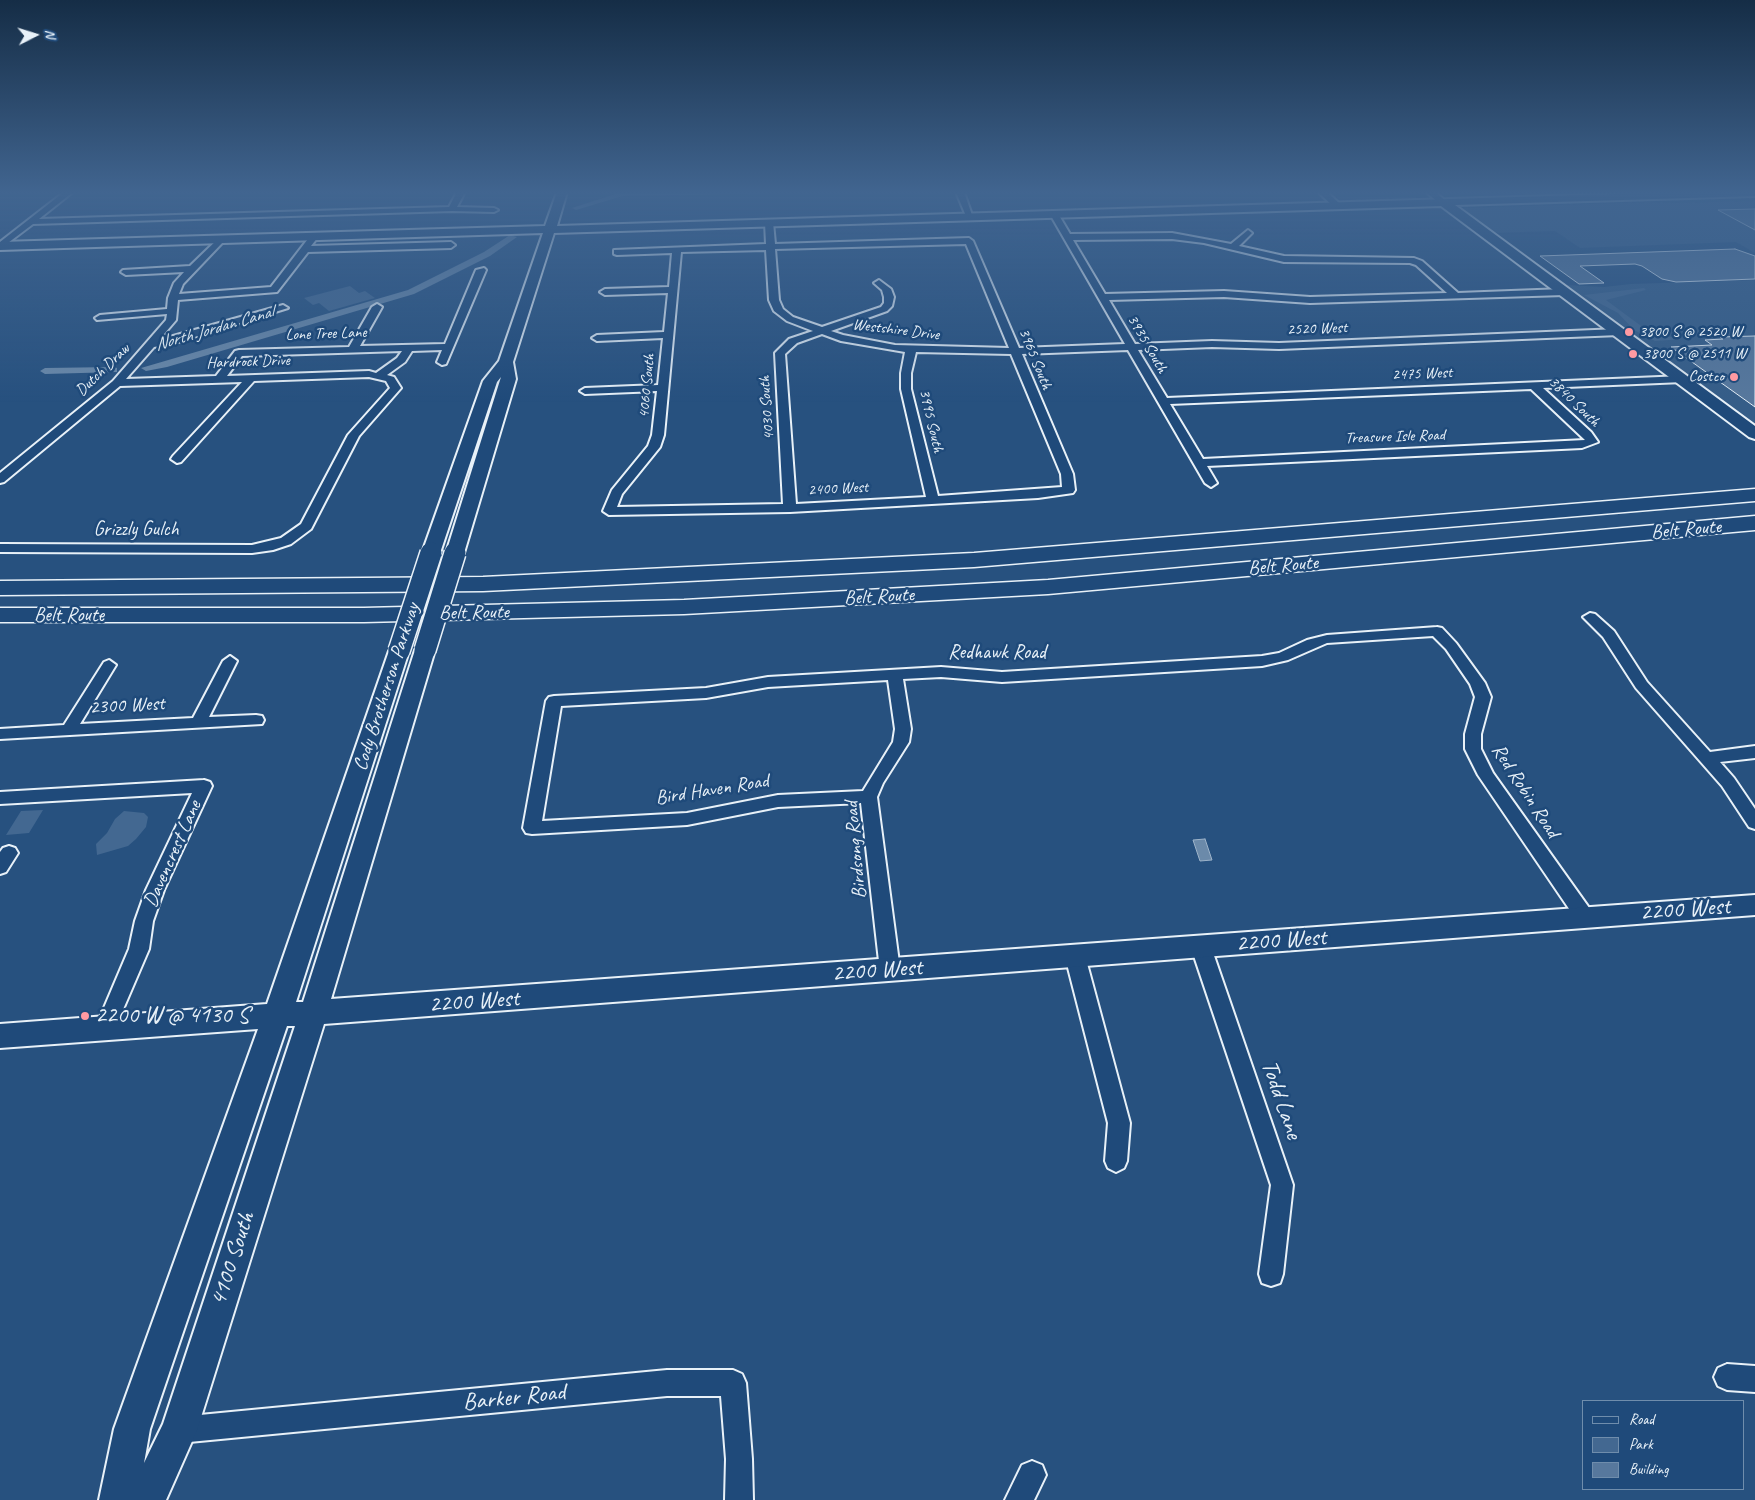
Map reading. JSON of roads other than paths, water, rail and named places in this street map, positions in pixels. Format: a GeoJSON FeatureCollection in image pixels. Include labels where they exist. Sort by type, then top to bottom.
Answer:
{"type":"FeatureCollection","features":[{"type":"Feature","properties":{"kind":"highway","name":"Belt Route"},"geometry":{"type":"LineString","coordinates":[[0,588],[287,587],[492,583],[974,560],[1755,495]]}},
{"type":"Feature","properties":{"kind":"highway","name":"Belt Route"},"geometry":{"type":"LineString","coordinates":[[0,615],[364,615],[694,607],[1048,587],[1755,523]]}},
{"type":"Feature","properties":{"kind":"main road","name":"Cody Brotherson Parkway"},"geometry":{"type":"LineString","coordinates":[[276,1017],[490,381],[506,362],[541,262]]}},
{"type":"Feature","properties":{"kind":"main road"},"geometry":{"type":"LineString","coordinates":[[1524,262],[1755,434]]}},
{"type":"Feature","properties":{"kind":"main road","name":"Cody Brotherson Parkway"},"geometry":{"type":"LineString","coordinates":[[313,1014],[508,379],[506,362]]}},
{"type":"Feature","properties":{"kind":"main road","name":"2200 West"},"geometry":{"type":"LineString","coordinates":[[0,1036],[276,1017],[1755,905]]}},
{"type":"Feature","properties":{"kind":"main road","name":"4100 South"},"geometry":{"type":"LineString","coordinates":[[146,1500],[179,1430],[313,1014]]}},
{"type":"Feature","properties":{"kind":"main road","name":"4100 South"},"geometry":{"type":"LineString","coordinates":[[118,1500],[132,1429],[276,1017]]}},
{"type":"Feature","properties":{"kind":"street","name":"Dutch Draw"},"geometry":{"type":"LineString","coordinates":[[0,479],[118,383],[166,326],[179,283],[198,262]]}},
{"type":"Feature","properties":{"kind":"street"},"geometry":{"type":"LineString","coordinates":[[173,298],[214,293],[274,290],[296,262]]}},
{"type":"Feature","properties":{"kind":"street","name":"4060 South"},"geometry":{"type":"LineString","coordinates":[[609,511],[616,493],[654,447],[658,435],[676,262]]}},
{"type":"Feature","properties":{"kind":"street","name":"Westshire Drive"},"geometry":{"type":"LineString","coordinates":[[772,262],[774,300],[779,311],[790,319],[822,331],[862,343],[911,349],[1016,351]]}},
{"type":"Feature","properties":{"kind":"street","name":"3965 South"},"geometry":{"type":"LineString","coordinates":[[978,262],[1067,474],[1069,490]]}},
{"type":"Feature","properties":{"kind":"street","name":"3935 South"},"geometry":{"type":"LineString","coordinates":[[1082,262],[1211,483]]}},
{"type":"Feature","properties":{"kind":"street"},"geometry":{"type":"LineString","coordinates":[[1416,262],[1455,295]]}},
{"type":"Feature","properties":{"kind":"street"},"geometry":{"type":"LineString","coordinates":[[126,272],[191,269]]}},
{"type":"Feature","properties":{"kind":"street"},"geometry":{"type":"LineString","coordinates":[[442,362],[481,270]]}},
{"type":"Feature","properties":{"kind":"street"},"geometry":{"type":"LineString","coordinates":[[822,331],[884,309],[889,304],[889,298],[886,289],[879,283]]}},
{"type":"Feature","properties":{"kind":"street"},"geometry":{"type":"LineString","coordinates":[[605,292],[673,290]]}},
{"type":"Feature","properties":{"kind":"street"},"geometry":{"type":"LineString","coordinates":[[234,322],[258,291]]}},
{"type":"Feature","properties":{"kind":"street"},"geometry":{"type":"LineString","coordinates":[[1102,297],[1224,294],[1310,300],[1564,292]]}},
{"type":"Feature","properties":{"kind":"street"},"geometry":{"type":"LineString","coordinates":[[353,349],[377,307]]}},
{"type":"Feature","properties":{"kind":"street"},"geometry":{"type":"LineString","coordinates":[[152,344],[171,341],[283,308]]}},
{"type":"Feature","properties":{"kind":"street"},"geometry":{"type":"LineString","coordinates":[[100,318],[172,311]]}},
{"type":"Feature","properties":{"kind":"street","name":"4030 South"},"geometry":{"type":"LineString","coordinates":[[790,508],[780,353],[793,341],[822,331]]}},
{"type":"Feature","properties":{"kind":"street","name":"2520 West"},"geometry":{"type":"LineString","coordinates":[[1016,351],[1212,344],[1279,346],[1619,332]]}},
{"type":"Feature","properties":{"kind":"street"},"geometry":{"type":"LineString","coordinates":[[597,338],[668,335]]}},
{"type":"Feature","properties":{"kind":"street"},"geometry":{"type":"LineString","coordinates":[[380,375],[401,360],[410,347]]}},
{"type":"Feature","properties":{"kind":"street","name":"Lone Tree Lane"},"geometry":{"type":"LineString","coordinates":[[219,379],[239,353],[447,347]]}},
{"type":"Feature","properties":{"kind":"street","name":"3995 South"},"geometry":{"type":"LineString","coordinates":[[911,349],[906,373],[906,389],[933,500]]}},
{"type":"Feature","properties":{"kind":"street","name":"Hardrock Drive"},"geometry":{"type":"LineString","coordinates":[[118,383],[380,375]]}},
{"type":"Feature","properties":{"kind":"street","name":"Grizzly Gulch"},"geometry":{"type":"LineString","coordinates":[[0,548],[252,549],[272,546],[295,536],[306,526],[354,435],[395,391],[394,381],[380,375]]}},
{"type":"Feature","properties":{"kind":"street"},"geometry":{"type":"LineString","coordinates":[[177,459],[251,378]]}},
{"type":"Feature","properties":{"kind":"street","name":"2475 West"},"geometry":{"type":"LineString","coordinates":[[1163,401],[1683,379]]}},
{"type":"Feature","properties":{"kind":"street","name":"3840 South"},"geometry":{"type":"LineString","coordinates":[[1533,386],[1587,434],[1592,442]]}},
{"type":"Feature","properties":{"kind":"street"},"geometry":{"type":"LineString","coordinates":[[585,391],[663,388]]}},
{"type":"Feature","properties":{"kind":"street","name":"Treasure Isle Road"},"geometry":{"type":"LineString","coordinates":[[1199,463],[1582,445],[1592,442]]}},
{"type":"Feature","properties":{"kind":"street","name":"2400 West"},"geometry":{"type":"LineString","coordinates":[[609,511],[790,508],[1069,490]]}},
{"type":"Feature","properties":{"kind":"street"},"geometry":{"type":"LineString","coordinates":[[1590,617],[1609,634],[1641,685],[1728,782],[1755,823]]}},
{"type":"Feature","properties":{"kind":"street","name":"Redhawk Road"},"geometry":{"type":"LineString","coordinates":[[532,828],[554,701],[706,693],[768,682],[941,672],[1002,677],[1262,662],[1282,657],[1312,643],[1327,639],[1437,631]]}},
{"type":"Feature","properties":{"kind":"street","name":"Red Robin Road"},"geometry":{"type":"LineString","coordinates":[[1437,631],[1452,646],[1477,683],[1483,697],[1481,710],[1472,734],[1473,750],[1486,775],[1585,917]]}},
{"type":"Feature","properties":{"kind":"street"},"geometry":{"type":"LineString","coordinates":[[198,723],[230,661]]}},
{"type":"Feature","properties":{"kind":"street"},"geometry":{"type":"LineString","coordinates":[[69,730],[109,665]]}},
{"type":"Feature","properties":{"kind":"street","name":"Birdsong Road"},"geometry":{"type":"LineString","coordinates":[[890,970],[868,797],[875,782],[901,742],[903,729],[895,675]]}},
{"type":"Feature","properties":{"kind":"street","name":"2300 West"},"geometry":{"type":"LineString","coordinates":[[0,734],[256,720]]}},
{"type":"Feature","properties":{"kind":"street"},"geometry":{"type":"LineString","coordinates":[[1707,758],[1755,752]]}},
{"type":"Feature","properties":{"kind":"street","name":"Davencrest Lane"},"geometry":{"type":"LineString","coordinates":[[0,798],[204,786],[155,890],[144,921],[139,949],[105,1029]]}},
{"type":"Feature","properties":{"kind":"street","name":"Bird Haven Road"},"geometry":{"type":"LineString","coordinates":[[532,828],[687,819],[778,801],[868,797]]}},
{"type":"Feature","properties":{"kind":"street"},"geometry":{"type":"LineString","coordinates":[[0,854],[9,853],[0,867]]}},
{"type":"Feature","properties":{"kind":"street","name":"Todd Lane"},"geometry":{"type":"LineString","coordinates":[[1201,947],[1282,1185],[1271,1274]]}},
{"type":"Feature","properties":{"kind":"street"},"geometry":{"type":"LineString","coordinates":[[1075,956],[1119,1123],[1116,1161]]}},
{"type":"Feature","properties":{"kind":"street"},"geometry":{"type":"LineString","coordinates":[[1727,1377],[1755,1379]]}},
{"type":"Feature","properties":{"kind":"street","name":"Barker Road"},"geometry":{"type":"LineString","coordinates":[[179,1430],[667,1383],[733,1383],[740,1459],[740,1500]]}},
{"type":"Feature","properties":{"kind":"street"},"geometry":{"type":"LineString","coordinates":[[1019,1500],[1032,1475]]}},
{"type":"Feature","properties":{"kind":"waterway","name":"North Jordan Canal"},"geometry":{"type":"LineString","coordinates":[[146,368],[164,365],[411,292],[471,262]]}},
{"type":"Feature","properties":{"kind":"waterway","name":"North Jordan Canal"},"geometry":{"type":"LineString","coordinates":[[45,371],[114,370]]}},
{"type":"Feature","properties":{"kind":"place","name":"3800 S @ 2520 W"},"geometry":{"type":"Point","coordinates":[1629,332]}},
{"type":"Feature","properties":{"kind":"place","name":"3800 S @ 2511 W"},"geometry":{"type":"Point","coordinates":[1633,354]}},
{"type":"Feature","properties":{"kind":"place","name":"Costco"},"geometry":{"type":"Point","coordinates":[1734,377]}},
{"type":"Feature","properties":{"kind":"place","name":"2200 W @ 4130 S"},"geometry":{"type":"Point","coordinates":[85,1016]}}]}
